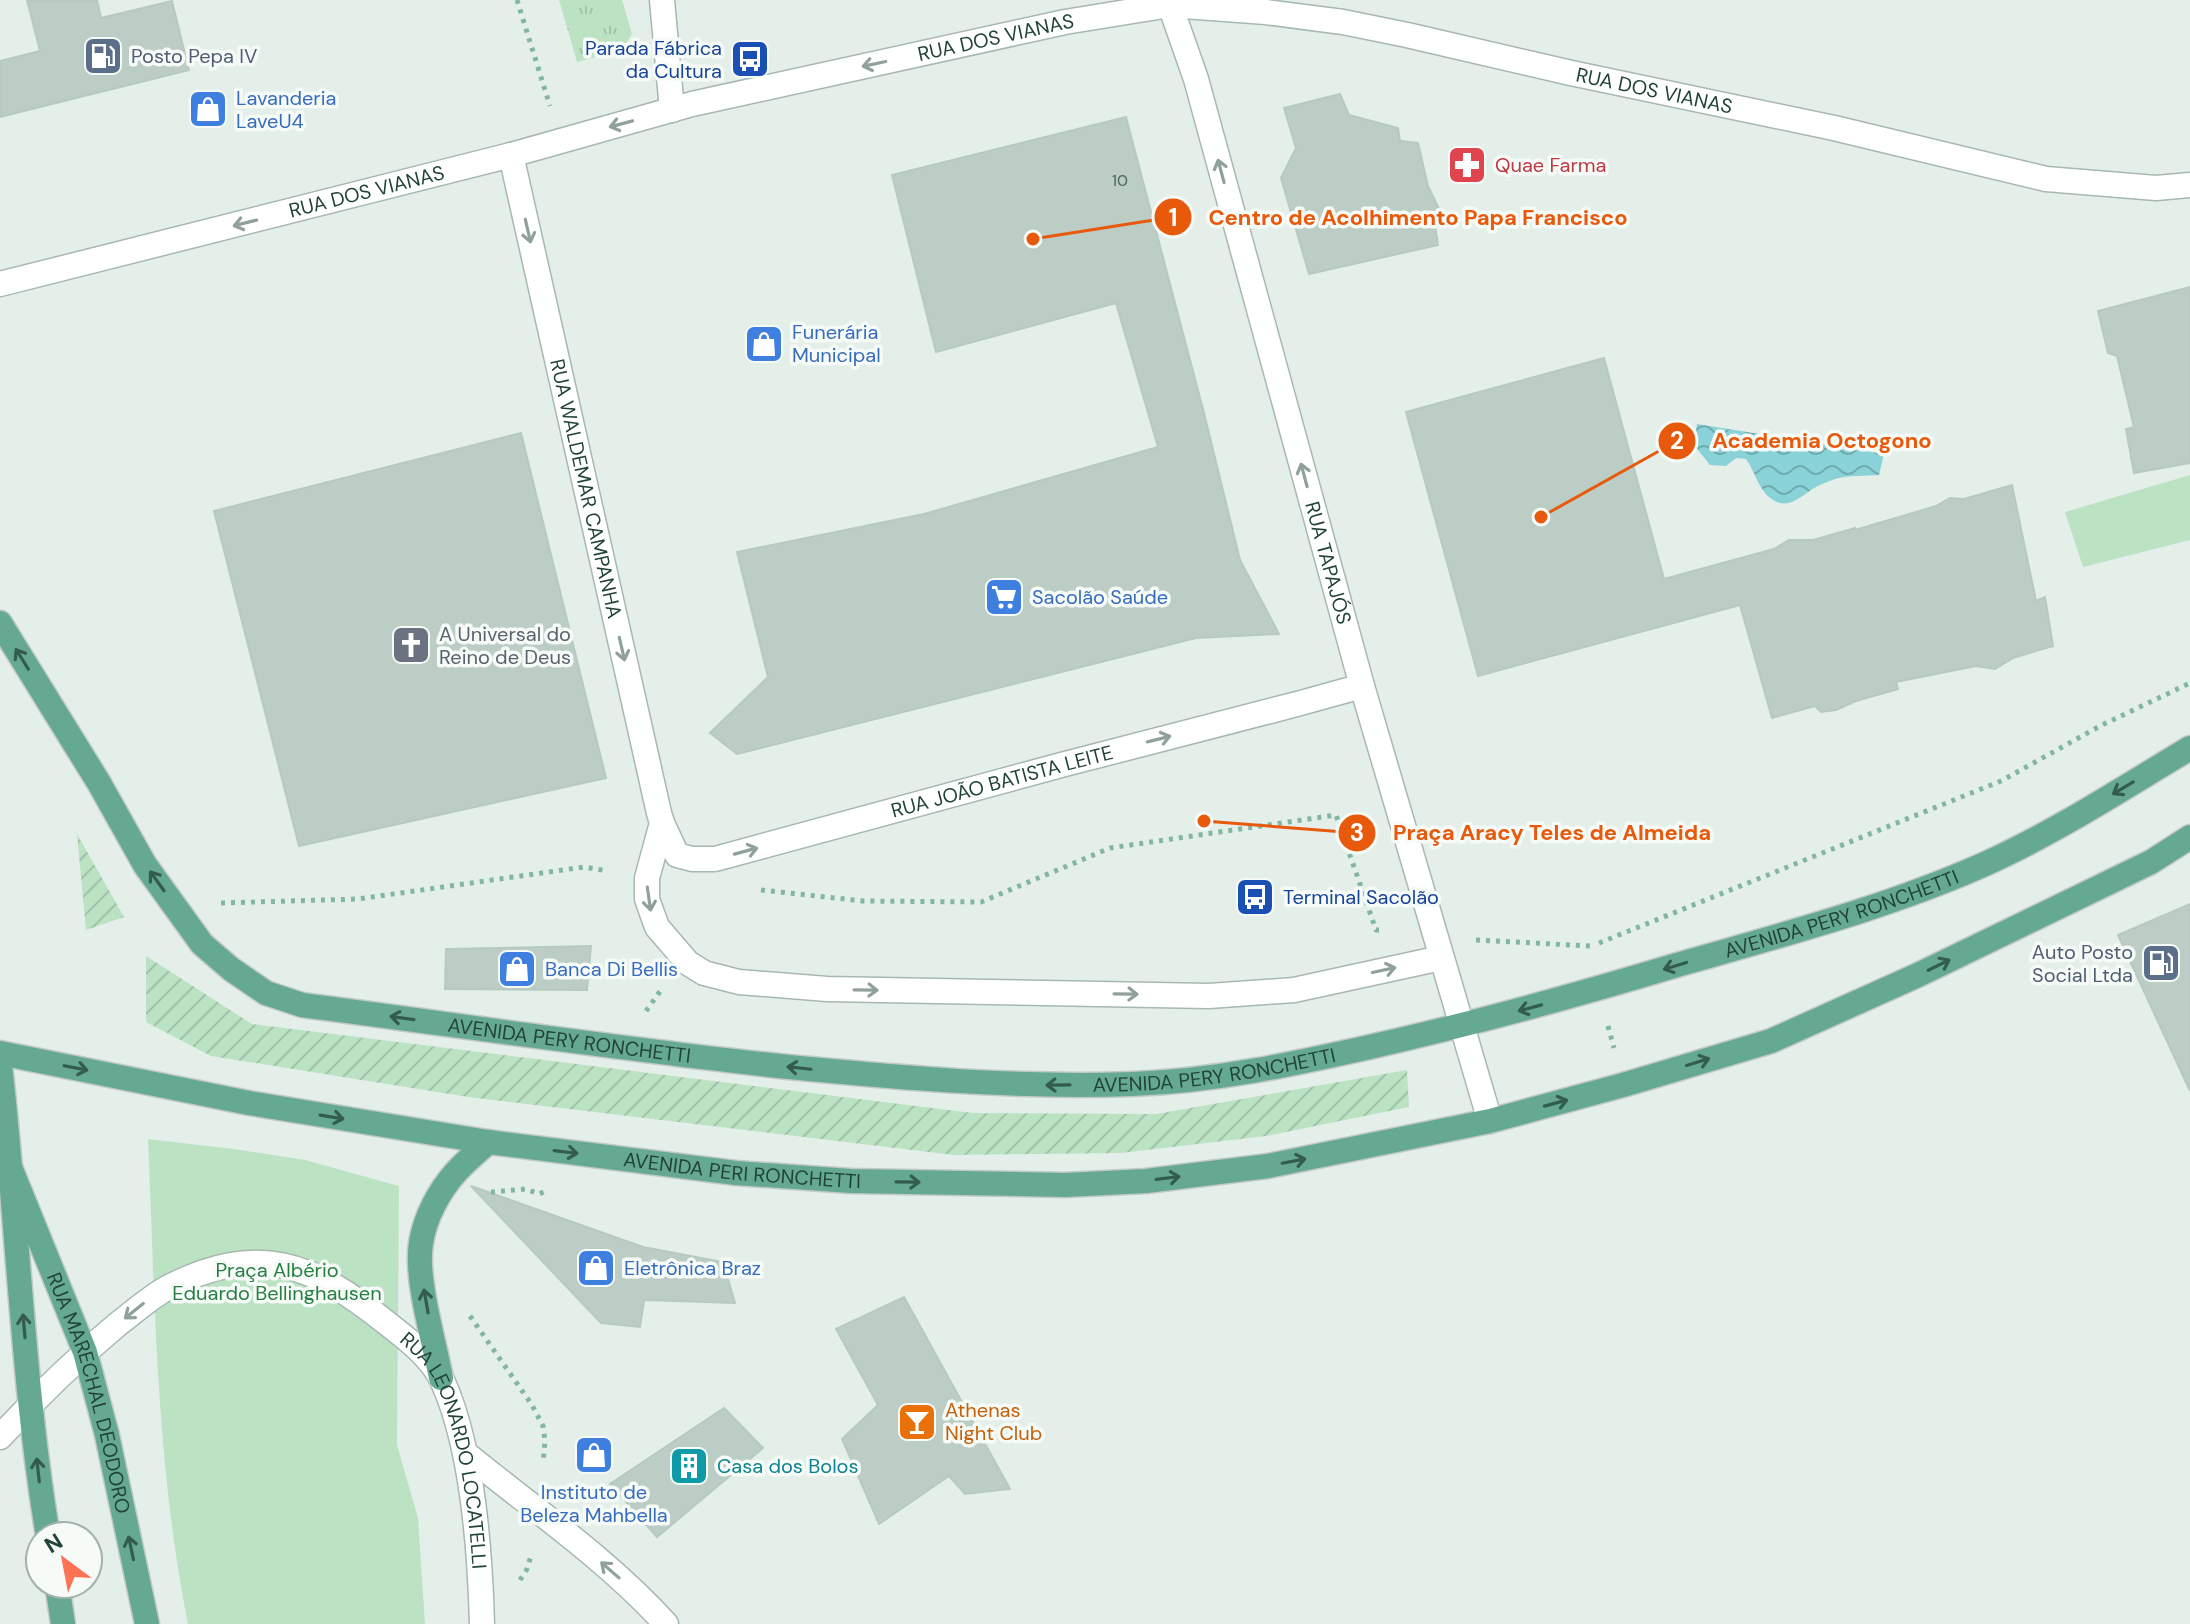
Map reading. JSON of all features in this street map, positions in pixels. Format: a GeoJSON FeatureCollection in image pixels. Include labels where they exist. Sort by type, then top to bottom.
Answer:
{"type":"FeatureCollection","features":[{"type":"Feature","properties":{"kind":"main road"},"geometry":{"type":"LineString","coordinates":[[0,623],[99,783],[145,865],[174,905]]}},
{"type":"Feature","properties":{"kind":"main road","name":"AVENIDA PERY RONCHETTI"},"geometry":{"type":"LineString","coordinates":[[174,905],[202,944],[231,969],[266,993],[302,1005],[712,1059],[912,1079],[1046,1085],[1134,1084],[1209,1078],[1303,1062],[1461,1026],[1598,989],[1880,905],[1986,863],[2076,816],[2190,748]]}},
{"type":"Feature","properties":{"kind":"main road"},"geometry":{"type":"LineString","coordinates":[[1490,1121],[1771,1041],[1918,975],[2151,862],[2190,837]]}},
{"type":"Feature","properties":{"kind":"main road","name":"AVENIDA PERI RONCHETTI"},"geometry":{"type":"LineString","coordinates":[[0,1053],[249,1103],[488,1142],[751,1174],[851,1181],[1065,1185],[1146,1181],[1268,1166],[1490,1121]]}},
{"type":"Feature","properties":{"kind":"main road","name":"RUA MARECHAL DEODORO"},"geometry":{"type":"LineString","coordinates":[[0,1065],[31,1403],[45,1520]]}},
{"type":"Feature","properties":{"kind":"main road"},"geometry":{"type":"LineString","coordinates":[[441,1378],[423,1288],[421,1242],[431,1212],[445,1187],[456,1171],[488,1142]]}},
{"type":"Feature","properties":{"kind":"main road","name":"RUA MARECHAL DEODORO"},"geometry":{"type":"LineString","coordinates":[[10,1167],[85,1352],[107,1435],[147,1624]]}},
{"type":"Feature","properties":{"kind":"main road"},"geometry":{"type":"LineString","coordinates":[[59,1600],[63,1624]]}},
{"type":"Feature","properties":{"kind":"street"},"geometry":{"type":"LineString","coordinates":[[662,0],[672,110]]}},
{"type":"Feature","properties":{"kind":"street","name":"RUA DOS VIANAS"},"geometry":{"type":"LineString","coordinates":[[0,284],[511,155],[672,110],[1065,22],[1170,5],[1266,12],[1340,11],[1422,38],[1834,128],[2046,179],[2156,188],[2190,185]]}},
{"type":"Feature","properties":{"kind":"street","name":"RUA TAPAJÓS"},"geometry":{"type":"LineString","coordinates":[[1170,5],[1196,79],[1362,686],[1490,1121]]}},
{"type":"Feature","properties":{"kind":"street","name":"RUA WALDEMAR CAMPANHA"},"geometry":{"type":"LineString","coordinates":[[511,155],[662,823]]}},
{"type":"Feature","properties":{"kind":"street","name":"RUA JOÃO BATISTA LEITE"},"geometry":{"type":"LineString","coordinates":[[662,823],[677,855],[692,859],[715,859],[1362,686]]}},
{"type":"Feature","properties":{"kind":"street"},"geometry":{"type":"LineString","coordinates":[[662,823],[647,878],[647,899],[657,927],[688,963],[717,978],[761,985],[827,989],[1209,996],[1294,990],[1438,948]]}},
{"type":"Feature","properties":{"kind":"street"},"geometry":{"type":"LineString","coordinates":[[2151,862],[2190,847]]}},
{"type":"Feature","properties":{"kind":"street","name":"RUA LEONARDO LOCATELLI"},"geometry":{"type":"LineString","coordinates":[[0,1437],[85,1352],[165,1289],[212,1270],[253,1262],[275,1262],[296,1268],[353,1298],[408,1341],[441,1378],[465,1453],[473,1504],[482,1624]]}},
{"type":"Feature","properties":{"kind":"street"},"geometry":{"type":"LineString","coordinates":[[465,1453],[587,1550],[666,1624]]}},
{"type":"Feature","properties":{"kind":"path"},"geometry":{"type":"LineString","coordinates":[[517,0],[541,78]]}},
{"type":"Feature","properties":{"kind":"path"},"geometry":{"type":"LineString","coordinates":[[755,889],[863,901],[981,902],[1110,848],[1336,815],[1376,930],[1438,948],[1591,946],[2001,781],[2100,726],[2190,683]]}},
{"type":"Feature","properties":{"kind":"path"},"geometry":{"type":"LineString","coordinates":[[174,905],[358,899],[584,867],[647,878]]}},
{"type":"Feature","properties":{"kind":"path"},"geometry":{"type":"LineString","coordinates":[[1591,946],[1598,989],[1623,1085]]}},
{"type":"Feature","properties":{"kind":"path"},"geometry":{"type":"LineString","coordinates":[[481,1194],[526,1189],[539,1194],[547,1190],[553,1183],[562,1152]]}},
{"type":"Feature","properties":{"kind":"path"},"geometry":{"type":"LineString","coordinates":[[469,1316],[532,1405],[543,1426],[545,1441],[539,1514],[532,1551],[522,1578],[515,1584],[481,1585]]}},
{"type":"Feature","properties":{"kind":"green space"},"geometry":{"type":"Polygon","coordinates":[[[559,0],[622,0],[632,34],[622,50],[577,62],[559,0]]]}},
{"type":"Feature","properties":{"kind":"green space"},"geometry":{"type":"Polygon","coordinates":[[[2190,475],[2190,540],[2083,567],[2065,512],[2190,475]]]}},
{"type":"Feature","properties":{"kind":"green space"},"geometry":{"type":"Polygon","coordinates":[[[77,834],[124,917],[86,930],[77,834]]]}},
{"type":"Feature","properties":{"kind":"green space"},"geometry":{"type":"Polygon","coordinates":[[[146,956],[252,1024],[973,1113],[1156,1114],[1407,1070],[1409,1107],[1266,1136],[1121,1153],[954,1155],[468,1097],[211,1056],[146,1022],[146,956]]]}},
{"type":"Feature","properties":{"kind":"green space","name":"Praça Albério Eduardo Bellinghausen"},"geometry":{"type":"Polygon","coordinates":[[[148,1139],[305,1160],[399,1186],[397,1445],[418,1518],[425,1624],[188,1624],[177,1564],[163,1443],[148,1139]]]}},
{"type":"Feature","properties":{"kind":"water"},"geometry":{"type":"Polygon","coordinates":[[[1697,424],[1884,454],[1879,475],[1835,479],[1797,500],[1779,503],[1764,491],[1746,459],[1736,458],[1726,466],[1710,465],[1694,445],[1697,424]]]}},
{"type":"Feature","properties":{"kind":"building","name":"Posto Pepa IV"},"geometry":{"type":"Polygon","coordinates":[[[27,0],[97,0],[101,18],[172,1],[189,70],[0,117],[0,61],[40,51],[27,0]]]}},
{"type":"Feature","properties":{"kind":"building"},"geometry":{"type":"Polygon","coordinates":[[[1340,94],[1349,115],[1398,128],[1400,141],[1418,143],[1428,186],[1440,211],[1433,213],[1438,245],[1309,274],[1281,178],[1296,148],[1284,108],[1340,94]]]}},
{"type":"Feature","properties":{"kind":"building","name":"Sacolão Saúde"},"geometry":{"type":"Polygon","coordinates":[[[1126,117],[1240,560],[1279,634],[1196,638],[737,754],[710,733],[768,677],[737,552],[924,514],[1158,447],[1116,303],[936,352],[892,175],[1126,117]]]}},
{"type":"Feature","properties":{"kind":"building"},"geometry":{"type":"Polygon","coordinates":[[[2190,287],[2190,463],[2134,473],[2126,429],[2134,427],[2117,356],[2108,353],[2098,311],[2190,287]]]}},
{"type":"Feature","properties":{"kind":"building"},"geometry":{"type":"Polygon","coordinates":[[[1604,358],[1664,579],[1774,549],[1789,540],[1813,540],[1855,530],[1936,506],[1950,498],[1964,499],[2012,485],[2036,601],[2045,597],[2053,646],[2013,658],[1995,669],[1976,666],[1896,682],[1898,689],[1836,710],[1821,712],[1815,706],[1772,718],[1740,605],[1478,676],[1406,412],[1604,358]]]}},
{"type":"Feature","properties":{"kind":"building","name":"A Universal do Reino de Deus"},"geometry":{"type":"Polygon","coordinates":[[[521,433],[606,778],[299,846],[214,511],[521,433]]]}},
{"type":"Feature","properties":{"kind":"building","name":"Auto Posto Social Ltda"},"geometry":{"type":"Polygon","coordinates":[[[2190,904],[2190,1091],[2118,935],[2190,904]]]}},
{"type":"Feature","properties":{"kind":"building","name":"Banca Di Bellis"},"geometry":{"type":"Polygon","coordinates":[[[591,946],[587,990],[445,989],[446,949],[591,946]]]}},
{"type":"Feature","properties":{"kind":"building","name":"Eletrônica Braz"},"geometry":{"type":"Polygon","coordinates":[[[471,1186],[643,1247],[723,1262],[735,1303],[644,1300],[640,1327],[601,1323],[471,1186]]]}},
{"type":"Feature","properties":{"kind":"building","name":"Athenas Night Club"},"geometry":{"type":"Polygon","coordinates":[[[904,1297],[1010,1489],[965,1494],[949,1476],[879,1524],[842,1439],[878,1405],[836,1329],[904,1297]]]}},
{"type":"Feature","properties":{"kind":"building","name":"Casa dos Bolos"},"geometry":{"type":"Polygon","coordinates":[[[724,1408],[763,1448],[657,1537],[610,1484],[724,1408]]]}},
{"type":"Feature","properties":{"kind":"place","name":"Posto Pepa IV"},"geometry":{"type":"Point","coordinates":[103,56]}},
{"type":"Feature","properties":{"kind":"place","name":"Parada Fábrica da Cultura"},"geometry":{"type":"Point","coordinates":[750,59]}},
{"type":"Feature","properties":{"kind":"place","name":"Lavanderia LaveU4"},"geometry":{"type":"Point","coordinates":[208,109]}},
{"type":"Feature","properties":{"kind":"place","name":"Quae Farma"},"geometry":{"type":"Point","coordinates":[1467,165]}},
{"type":"Feature","properties":{"kind":"place","name":"Centro de Acolhimento Papa Francisco"},"geometry":{"type":"Point","coordinates":[1033,239]}},
{"type":"Feature","properties":{"kind":"place","name":"Funerária Municipal"},"geometry":{"type":"Point","coordinates":[764,344]}},
{"type":"Feature","properties":{"kind":"place","name":"Academia Octogono"},"geometry":{"type":"Point","coordinates":[1541,517]}},
{"type":"Feature","properties":{"kind":"place","name":"Sacolão Saúde"},"geometry":{"type":"Point","coordinates":[1004,597]}},
{"type":"Feature","properties":{"kind":"place","name":"A Universal do Reino de Deus"},"geometry":{"type":"Point","coordinates":[411,645]}},
{"type":"Feature","properties":{"kind":"place","name":"Praça Aracy Teles de Almeida"},"geometry":{"type":"Point","coordinates":[1204,821]}},
{"type":"Feature","properties":{"kind":"place","name":"Terminal Sacolão"},"geometry":{"type":"Point","coordinates":[1255,897]}},
{"type":"Feature","properties":{"kind":"place","name":"Auto Posto Social Ltda"},"geometry":{"type":"Point","coordinates":[2161,963]}},
{"type":"Feature","properties":{"kind":"place","name":"Banca Di Bellis"},"geometry":{"type":"Point","coordinates":[517,969]}},
{"type":"Feature","properties":{"kind":"place","name":"Eletrônica Braz"},"geometry":{"type":"Point","coordinates":[596,1268]}},
{"type":"Feature","properties":{"kind":"place","name":"Athenas Night Club"},"geometry":{"type":"Point","coordinates":[917,1422]}},
{"type":"Feature","properties":{"kind":"place","name":"Instituto de Beleza Mahbella"},"geometry":{"type":"Point","coordinates":[594,1455]}},
{"type":"Feature","properties":{"kind":"place","name":"Casa dos Bolos"},"geometry":{"type":"Point","coordinates":[689,1466]}}]}
